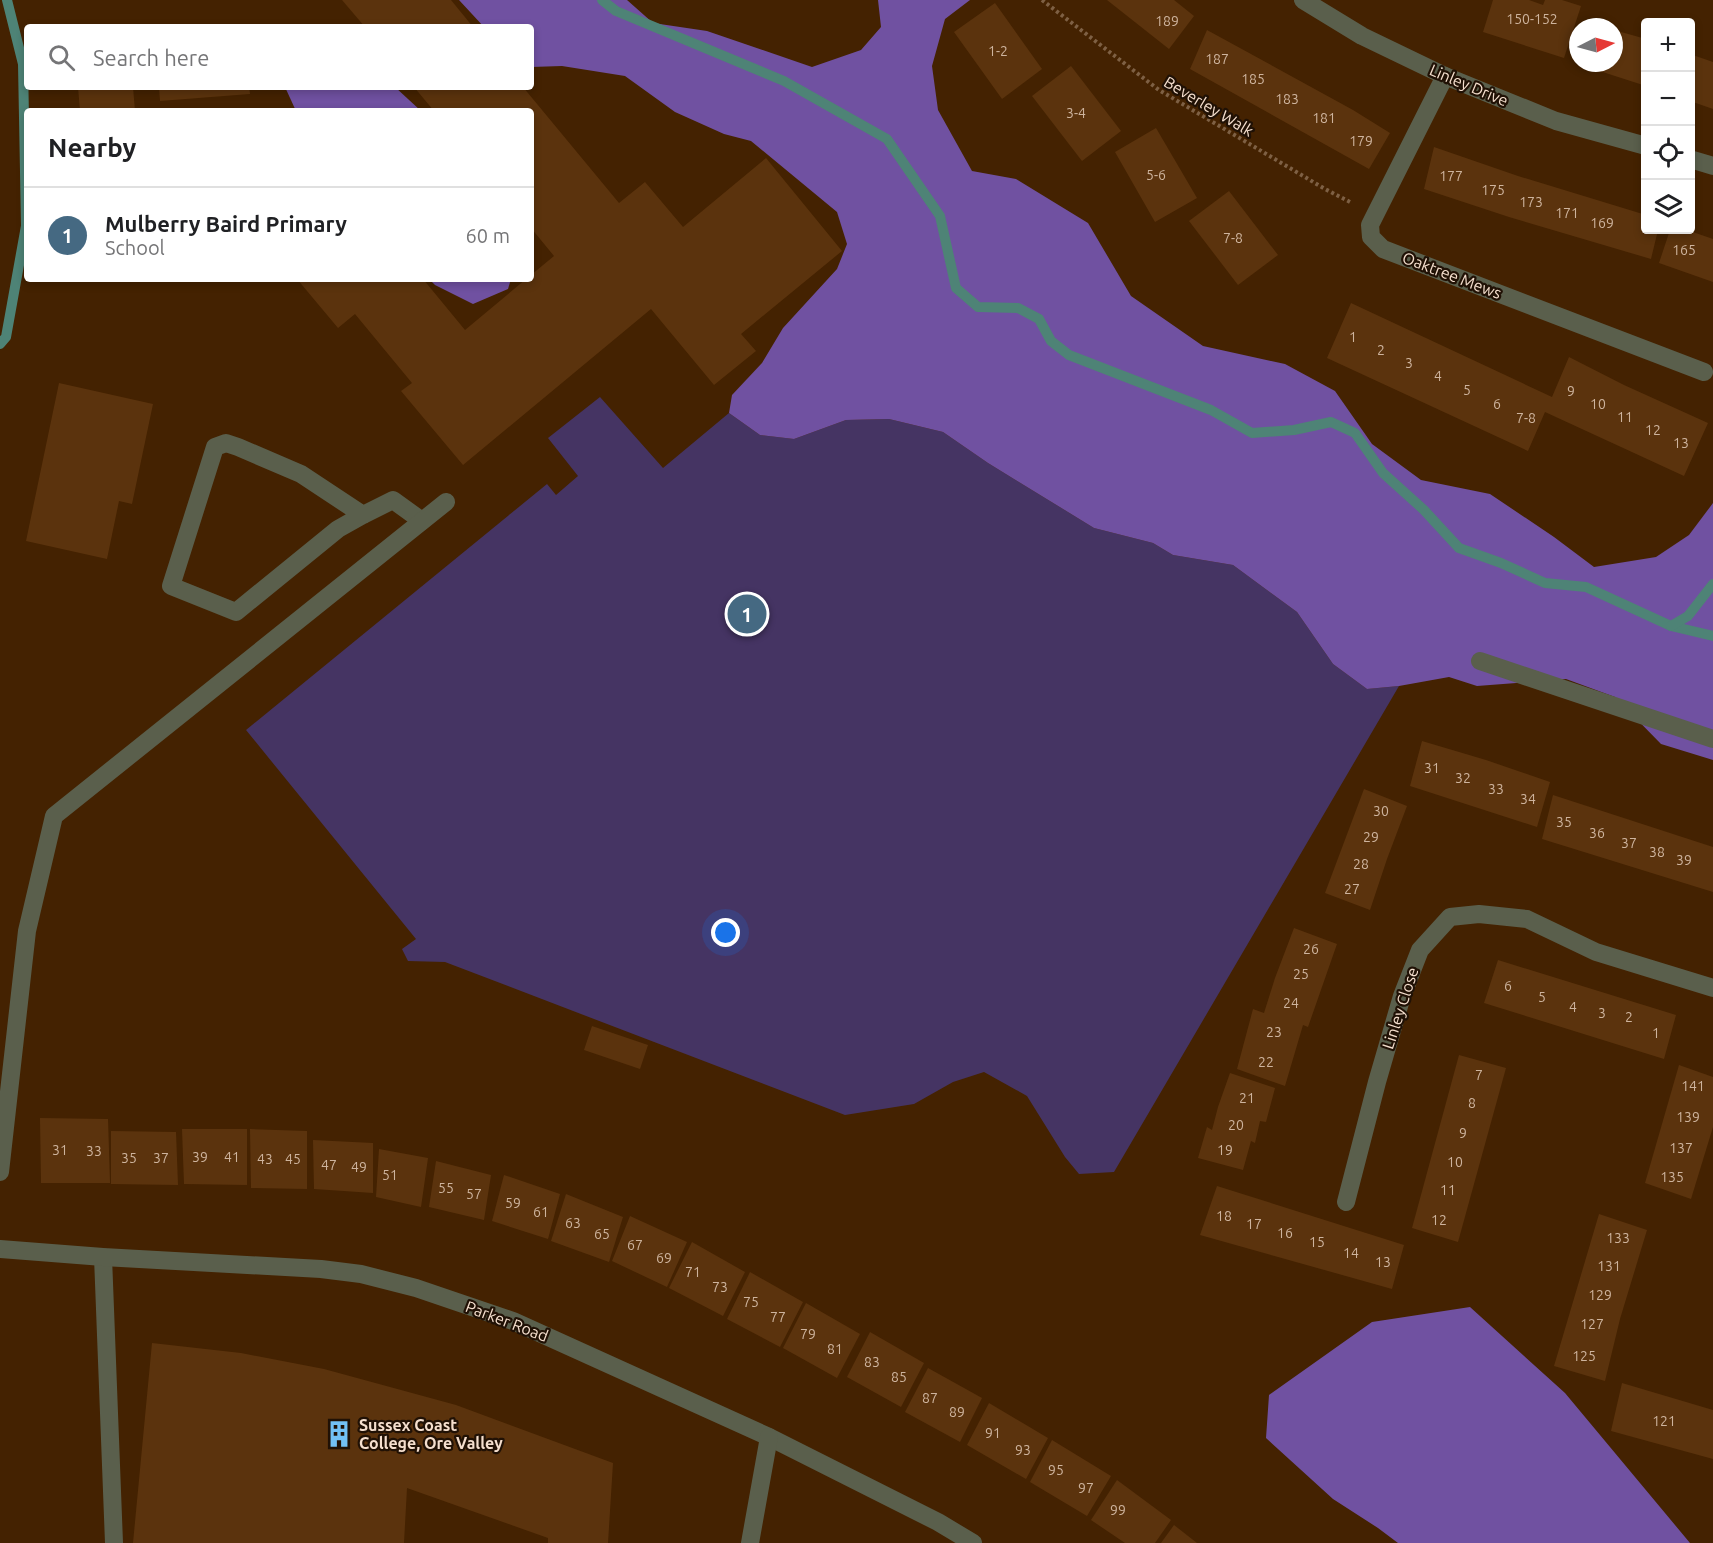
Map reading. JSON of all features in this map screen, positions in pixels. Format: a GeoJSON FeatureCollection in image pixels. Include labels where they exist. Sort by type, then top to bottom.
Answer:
{"type":"FeatureCollection","features":[{"type":"Feature","properties":{"kind":"street","name":"Linley Drive"},"geometry":{"type":"LineString","coordinates":[[1303,0],[1362,36],[1445,76],[1556,121],[1641,145]]}},
{"type":"Feature","properties":{"kind":"street","name":"Oaktree Mews"},"geometry":{"type":"LineString","coordinates":[[1445,76],[1370,225],[1371,237],[1383,249],[1704,372]]}},
{"type":"Feature","properties":{"kind":"street"},"geometry":{"type":"LineString","coordinates":[[1695,161],[1713,166]]}},
{"type":"Feature","properties":{"kind":"street"},"geometry":{"type":"LineString","coordinates":[[363,515],[301,474],[238,447],[226,444],[215,447],[171,586],[236,612],[338,529],[393,500],[422,521]]}},
{"type":"Feature","properties":{"kind":"street"},"geometry":{"type":"LineString","coordinates":[[0,1172],[27,931],[54,816],[446,502]]}},
{"type":"Feature","properties":{"kind":"street"},"geometry":{"type":"LineString","coordinates":[[1480,661],[1713,739]]}},
{"type":"Feature","properties":{"kind":"street","name":"Linley Close"},"geometry":{"type":"LineString","coordinates":[[1346,1202],[1402,996],[1420,950],[1450,917],[1479,914],[1527,919],[1596,952],[1713,988]]}},
{"type":"Feature","properties":{"kind":"street","name":"Parker Road"},"geometry":{"type":"LineString","coordinates":[[0,1249],[321,1269],[361,1274],[416,1288],[513,1321],[769,1437],[938,1522],[973,1543]]}},
{"type":"Feature","properties":{"kind":"street"},"geometry":{"type":"LineString","coordinates":[[103,1257],[114,1543]]}},
{"type":"Feature","properties":{"kind":"street"},"geometry":{"type":"LineString","coordinates":[[750,1543],[769,1437]]}},
{"type":"Feature","properties":{"kind":"path","name":"Beverley Walk"},"geometry":{"type":"LineString","coordinates":[[1042,0],[1159,90],[1325,189],[1375,215]]}},
{"type":"Feature","properties":{"kind":"shaded area"},"geometry":{"type":"Polygon","coordinates":[[[459,0],[627,0],[653,23],[707,31],[812,67],[861,50],[881,27],[878,0],[970,0],[945,19],[932,66],[938,110],[972,171],[1016,179],[1088,223],[1131,296],[1203,346],[1285,364],[1335,391],[1372,444],[1421,480],[1490,494],[1594,567],[1656,557],[1689,535],[1713,503],[1713,760],[1661,744],[1615,697],[1566,679],[1477,686],[1449,677],[1367,689],[1333,664],[1297,612],[1233,565],[1173,555],[1153,543],[1094,528],[988,463],[943,432],[889,419],[846,420],[794,439],[760,435],[729,413],[732,395],[762,363],[783,328],[837,269],[847,244],[837,212],[751,141],[724,134],[675,112],[625,76],[562,66],[534,67],[534,24],[481,24],[459,0]]]}},
{"type":"Feature","properties":{"kind":"shaded area"},"geometry":{"type":"Polygon","coordinates":[[[286,90],[398,90],[418,108],[295,108],[286,90]]]}},
{"type":"Feature","properties":{"kind":"shaded area"},"geometry":{"type":"Polygon","coordinates":[[[432,282],[510,282],[508,289],[473,304],[432,282]]]}},
{"type":"Feature","properties":{"kind":"shaded area"},"geometry":{"type":"Polygon","coordinates":[[[600,397],[663,468],[729,413],[760,435],[794,439],[846,420],[889,419],[943,432],[988,463],[1094,528],[1153,543],[1173,555],[1233,565],[1297,612],[1333,664],[1367,689],[1399,686],[1114,1172],[1079,1174],[1065,1157],[1027,1096],[984,1072],[953,1082],[914,1104],[845,1115],[445,962],[408,961],[402,949],[416,939],[246,730],[547,484],[556,495],[578,476],[548,438],[600,397]]]}},
{"type":"Feature","properties":{"kind":"shaded area"},"geometry":{"type":"Polygon","coordinates":[[[1470,1307],[1565,1393],[1690,1543],[1398,1543],[1333,1499],[1266,1438],[1269,1395],[1372,1322],[1470,1307]]]}},
{"type":"Feature","properties":{"kind":"building"},"geometry":{"type":"Polygon","coordinates":[[[342,0],[451,0],[471,24],[362,24],[342,0]]]}},
{"type":"Feature","properties":{"kind":"building"},"geometry":{"type":"Polygon","coordinates":[[[1107,0],[1174,0],[1194,16],[1169,49],[1107,0]]]}},
{"type":"Feature","properties":{"kind":"building"},"geometry":{"type":"Polygon","coordinates":[[[1493,0],[1529,0],[1543,5],[1545,0],[1562,0],[1581,6],[1577,18],[1569,18],[1569,43],[1564,58],[1483,32],[1493,0]]]}},
{"type":"Feature","properties":{"kind":"building"},"geometry":{"type":"Polygon","coordinates":[[[995,3],[1042,69],[1002,99],[954,32],[995,3]]]}},
{"type":"Feature","properties":{"kind":"building"},"geometry":{"type":"Polygon","coordinates":[[[1207,30],[1353,110],[1390,133],[1369,169],[1190,69],[1207,30]]]}},
{"type":"Feature","properties":{"kind":"building"},"geometry":{"type":"Polygon","coordinates":[[[1623,33],[1641,38],[1641,84],[1603,72],[1623,72],[1623,33]]]}},
{"type":"Feature","properties":{"kind":"building"},"geometry":{"type":"Polygon","coordinates":[[[1695,56],[1713,62],[1713,109],[1695,103],[1695,56]]]}},
{"type":"Feature","properties":{"kind":"building"},"geometry":{"type":"Polygon","coordinates":[[[1071,66],[1121,131],[1082,161],[1032,96],[1071,66]]]}},
{"type":"Feature","properties":{"kind":"building"},"geometry":{"type":"Polygon","coordinates":[[[78,90],[133,90],[135,108],[80,108],[78,90]]]}},
{"type":"Feature","properties":{"kind":"building"},"geometry":{"type":"Polygon","coordinates":[[[159,90],[249,90],[250,94],[160,101],[159,90]]]}},
{"type":"Feature","properties":{"kind":"building"},"geometry":{"type":"Polygon","coordinates":[[[416,90],[525,90],[619,203],[645,182],[683,227],[766,158],[842,251],[741,334],[756,351],[714,385],[651,309],[463,465],[401,391],[412,383],[355,314],[338,328],[300,282],[425,282],[465,330],[522,282],[534,282],[534,273],[554,256],[534,232],[534,108],[432,108],[416,90]]]}},
{"type":"Feature","properties":{"kind":"building"},"geometry":{"type":"Polygon","coordinates":[[[1156,128],[1197,198],[1155,222],[1115,152],[1156,128]]]}},
{"type":"Feature","properties":{"kind":"building"},"geometry":{"type":"Polygon","coordinates":[[[1434,147],[1518,176],[1641,213],[1641,234],[1657,234],[1651,259],[1509,217],[1424,189],[1434,147]]]}},
{"type":"Feature","properties":{"kind":"building"},"geometry":{"type":"Polygon","coordinates":[[[1229,191],[1278,255],[1238,285],[1189,221],[1229,191]]]}},
{"type":"Feature","properties":{"kind":"building"},"geometry":{"type":"Polygon","coordinates":[[[1695,233],[1713,239],[1713,282],[1659,263],[1669,234],[1695,233]]]}},
{"type":"Feature","properties":{"kind":"building"},"geometry":{"type":"Polygon","coordinates":[[[1351,303],[1552,397],[1569,357],[1708,423],[1684,476],[1545,412],[1528,451],[1327,358],[1351,303]]]}},
{"type":"Feature","properties":{"kind":"building"},"geometry":{"type":"Polygon","coordinates":[[[59,383],[153,404],[132,504],[119,501],[107,559],[26,541],[59,383]]]}},
{"type":"Feature","properties":{"kind":"building"},"geometry":{"type":"Polygon","coordinates":[[[1422,741],[1550,782],[1537,827],[1410,786],[1422,741]]]}},
{"type":"Feature","properties":{"kind":"building"},"geometry":{"type":"Polygon","coordinates":[[[1364,789],[1407,806],[1370,910],[1325,893],[1364,789]]]}},
{"type":"Feature","properties":{"kind":"building"},"geometry":{"type":"Polygon","coordinates":[[[1553,795],[1713,847],[1713,892],[1542,839],[1553,795]]]}},
{"type":"Feature","properties":{"kind":"building"},"geometry":{"type":"Polygon","coordinates":[[[1294,928],[1337,944],[1308,1027],[1303,1025],[1285,1086],[1237,1069],[1253,1009],[1264,1013],[1294,928]]]}},
{"type":"Feature","properties":{"kind":"building"},"geometry":{"type":"Polygon","coordinates":[[[1498,960],[1676,1015],[1664,1059],[1484,1003],[1498,960]]]}},
{"type":"Feature","properties":{"kind":"building"},"geometry":{"type":"Polygon","coordinates":[[[592,1026],[648,1045],[640,1069],[584,1050],[592,1026]]]}},
{"type":"Feature","properties":{"kind":"building"},"geometry":{"type":"Polygon","coordinates":[[[1459,1055],[1506,1068],[1458,1242],[1412,1228],[1459,1055]]]}},
{"type":"Feature","properties":{"kind":"building"},"geometry":{"type":"Polygon","coordinates":[[[1679,1065],[1713,1077],[1713,1127],[1691,1199],[1645,1183],[1679,1065]]]}},
{"type":"Feature","properties":{"kind":"building"},"geometry":{"type":"Polygon","coordinates":[[[1230,1073],[1275,1088],[1266,1122],[1260,1121],[1255,1143],[1251,1141],[1243,1170],[1198,1158],[1207,1127],[1212,1130],[1230,1073]]]}},
{"type":"Feature","properties":{"kind":"building"},"geometry":{"type":"Polygon","coordinates":[[[40,1118],[108,1119],[110,1183],[41,1183],[40,1118]]]}},
{"type":"Feature","properties":{"kind":"building"},"geometry":{"type":"Polygon","coordinates":[[[182,1129],[247,1129],[247,1185],[184,1184],[182,1129]]]}},
{"type":"Feature","properties":{"kind":"building"},"geometry":{"type":"Polygon","coordinates":[[[250,1129],[307,1131],[307,1189],[251,1188],[250,1129]]]}},
{"type":"Feature","properties":{"kind":"building"},"geometry":{"type":"Polygon","coordinates":[[[111,1131],[176,1132],[178,1185],[111,1184],[111,1131]]]}},
{"type":"Feature","properties":{"kind":"building"},"geometry":{"type":"Polygon","coordinates":[[[313,1140],[373,1143],[373,1193],[314,1189],[313,1140]]]}},
{"type":"Feature","properties":{"kind":"building"},"geometry":{"type":"Polygon","coordinates":[[[379,1149],[428,1158],[421,1207],[376,1197],[379,1149]]]}},
{"type":"Feature","properties":{"kind":"building"},"geometry":{"type":"Polygon","coordinates":[[[436,1161],[491,1175],[484,1220],[429,1207],[436,1161]]]}},
{"type":"Feature","properties":{"kind":"building"},"geometry":{"type":"Polygon","coordinates":[[[504,1175],[560,1194],[548,1239],[492,1221],[504,1175]]]}},
{"type":"Feature","properties":{"kind":"building"},"geometry":{"type":"Polygon","coordinates":[[[1217,1186],[1404,1245],[1392,1289],[1200,1235],[1217,1186]]]}},
{"type":"Feature","properties":{"kind":"building"},"geometry":{"type":"Polygon","coordinates":[[[566,1194],[623,1217],[609,1262],[551,1241],[566,1194]]]}},
{"type":"Feature","properties":{"kind":"building"},"geometry":{"type":"Polygon","coordinates":[[[1599,1214],[1647,1230],[1620,1319],[1605,1381],[1554,1366],[1599,1214]]]}},
{"type":"Feature","properties":{"kind":"building"},"geometry":{"type":"Polygon","coordinates":[[[630,1216],[687,1242],[667,1287],[612,1261],[630,1216]]]}},
{"type":"Feature","properties":{"kind":"building"},"geometry":{"type":"Polygon","coordinates":[[[692,1242],[745,1272],[723,1316],[669,1288],[692,1242]]]}},
{"type":"Feature","properties":{"kind":"building"},"geometry":{"type":"Polygon","coordinates":[[[750,1272],[803,1302],[780,1347],[727,1319],[750,1272]]]}},
{"type":"Feature","properties":{"kind":"building"},"geometry":{"type":"Polygon","coordinates":[[[806,1303],[860,1334],[837,1378],[783,1348],[806,1303]]]}},
{"type":"Feature","properties":{"kind":"building"},"geometry":{"type":"Polygon","coordinates":[[[870,1332],[924,1363],[901,1407],[847,1377],[870,1332]]]}},
{"type":"Feature","properties":{"kind":"building","name":"Sussex Coast College, Ore Valley"},"geometry":{"type":"Polygon","coordinates":[[[152,1343],[241,1353],[324,1369],[456,1405],[613,1463],[608,1543],[548,1543],[548,1538],[407,1488],[404,1543],[133,1543],[152,1343]]]}},
{"type":"Feature","properties":{"kind":"building"},"geometry":{"type":"Polygon","coordinates":[[[928,1368],[982,1398],[960,1442],[905,1412],[928,1368]]]}},
{"type":"Feature","properties":{"kind":"building"},"geometry":{"type":"Polygon","coordinates":[[[1622,1383],[1713,1410],[1713,1459],[1611,1431],[1622,1383]]]}},
{"type":"Feature","properties":{"kind":"building"},"geometry":{"type":"Polygon","coordinates":[[[989,1403],[1048,1438],[1026,1479],[967,1445],[989,1403]]]}},
{"type":"Feature","properties":{"kind":"building"},"geometry":{"type":"Polygon","coordinates":[[[1052,1440],[1111,1476],[1087,1516],[1030,1482],[1052,1440]]]}},
{"type":"Feature","properties":{"kind":"building"},"geometry":{"type":"Polygon","coordinates":[[[1117,1480],[1171,1520],[1155,1543],[1125,1543],[1091,1520],[1117,1480]]]}},
{"type":"Feature","properties":{"kind":"building"},"geometry":{"type":"Polygon","coordinates":[[[1174,1525],[1197,1543],[1161,1543],[1174,1525]]]}},
{"type":"Feature","properties":{"kind":"waterway"},"geometry":{"type":"LineString","coordinates":[[7,0],[23,64],[24,118]]}},
{"type":"Feature","properties":{"kind":"waterway"},"geometry":{"type":"LineString","coordinates":[[602,0],[616,11],[784,81],[887,139],[940,216],[956,288],[978,307],[1018,308],[1039,319],[1051,341],[1069,355],[1211,410],[1252,433],[1294,430],[1331,422],[1355,433],[1383,473],[1424,510],[1459,548],[1501,563],[1545,583],[1586,587],[1671,626],[1713,636]]}},
{"type":"Feature","properties":{"kind":"waterway"},"geometry":{"type":"LineString","coordinates":[[0,344],[6,337],[24,237]]}},
{"type":"Feature","properties":{"kind":"waterway"},"geometry":{"type":"LineString","coordinates":[[1671,626],[1688,616],[1713,584]]}},
{"type":"Feature","properties":{"kind":"place","name":"Mulberry Baird Primary"},"geometry":{"type":"Point","coordinates":[747,614]}},
{"type":"Feature","properties":{"kind":"place","name":"Sussex Coast College, Ore Valley"},"geometry":{"type":"Point","coordinates":[339,1434]}}]}
